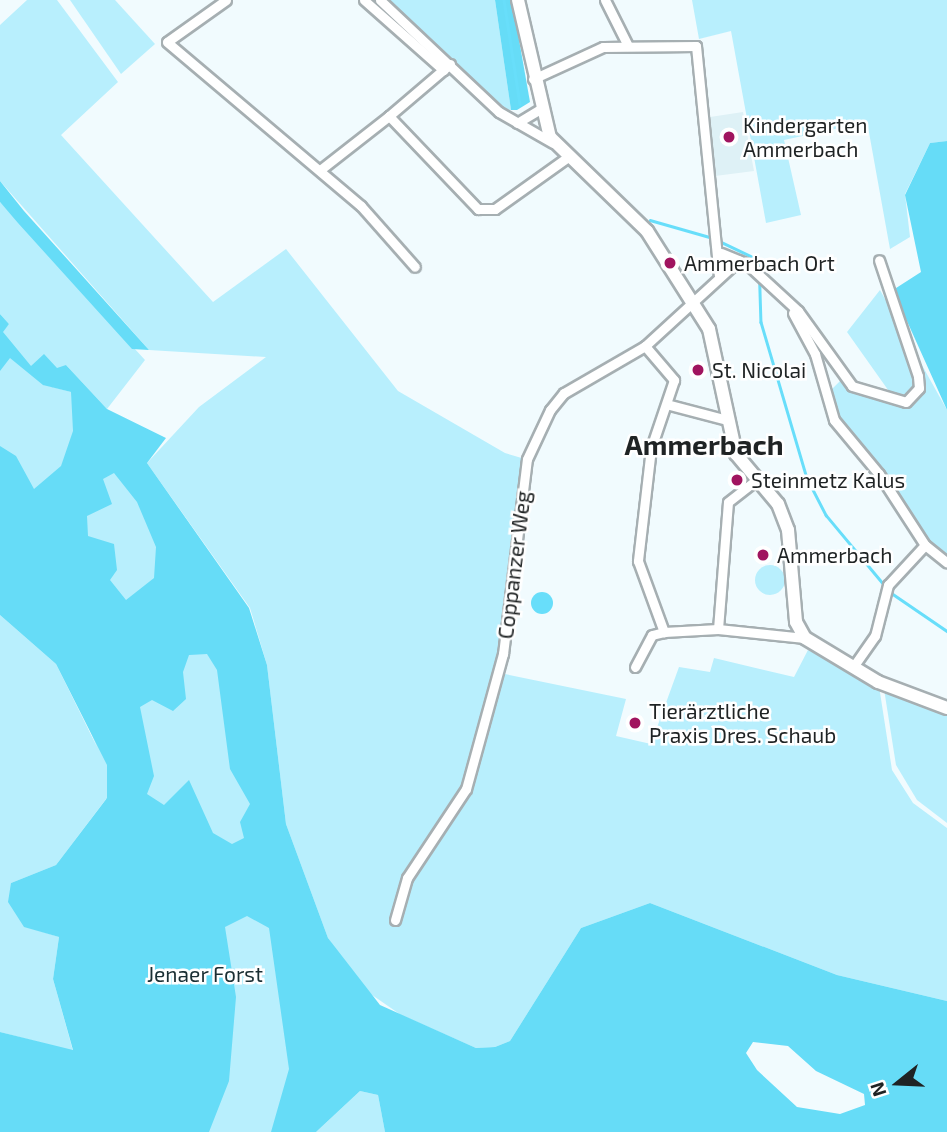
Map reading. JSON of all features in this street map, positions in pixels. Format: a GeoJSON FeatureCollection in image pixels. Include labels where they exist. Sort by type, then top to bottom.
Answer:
{"type":"FeatureCollection","features":[{"type":"Feature","properties":{"kind":"main road"},"geometry":{"type":"LineString","coordinates":[[518,0],[540,109],[555,144],[642,224],[712,338],[736,454],[757,479],[788,530],[796,622],[805,638],[853,667],[947,708]]}},
{"type":"Feature","properties":{"kind":"street"},"geometry":{"type":"LineString","coordinates":[[226,0],[167,42],[320,170],[415,267]]}},
{"type":"Feature","properties":{"kind":"street"},"geometry":{"type":"LineString","coordinates":[[364,0],[517,123],[555,144]]}},
{"type":"Feature","properties":{"kind":"street"},"geometry":{"type":"LineString","coordinates":[[380,0],[446,67]]}},
{"type":"Feature","properties":{"kind":"street"},"geometry":{"type":"LineString","coordinates":[[604,0],[628,47]]}},
{"type":"Feature","properties":{"kind":"street"},"geometry":{"type":"LineString","coordinates":[[533,79],[603,47],[696,46],[719,236],[719,275]]}},
{"type":"Feature","properties":{"kind":"street"},"geometry":{"type":"LineString","coordinates":[[320,170],[446,67]]}},
{"type":"Feature","properties":{"kind":"street"},"geometry":{"type":"LineString","coordinates":[[517,123],[540,109]]}},
{"type":"Feature","properties":{"kind":"street"},"geometry":{"type":"LineString","coordinates":[[388,116],[485,212],[568,157]]}},
{"type":"Feature","properties":{"kind":"street"},"geometry":{"type":"LineString","coordinates":[[720,250],[739,260],[809,323],[852,386],[906,402],[919,388],[918,376],[879,260]]}},
{"type":"Feature","properties":{"kind":"street","name":"Coppanzer Weg"},"geometry":{"type":"LineString","coordinates":[[395,920],[407,878],[466,789],[503,654],[530,449],[564,393],[645,346],[719,275],[739,260]]}},
{"type":"Feature","properties":{"kind":"street"},"geometry":{"type":"LineString","coordinates":[[786,305],[816,354],[834,421],[879,474],[925,545],[947,563]]}},
{"type":"Feature","properties":{"kind":"street"},"geometry":{"type":"LineString","coordinates":[[645,346],[674,380],[670,405],[651,448],[638,561],[664,632]]}},
{"type":"Feature","properties":{"kind":"street"},"geometry":{"type":"LineString","coordinates":[[670,405],[727,420]]}},
{"type":"Feature","properties":{"kind":"street"},"geometry":{"type":"LineString","coordinates":[[718,629],[728,502],[757,479]]}},
{"type":"Feature","properties":{"kind":"street"},"geometry":{"type":"LineString","coordinates":[[853,667],[875,636],[888,585],[925,545]]}},
{"type":"Feature","properties":{"kind":"street"},"geometry":{"type":"LineString","coordinates":[[635,667],[652,635],[664,632],[718,629],[805,638]]}},
{"type":"Feature","properties":{"kind":"shaded area","name":"Kindergarten Ammerbach"},"geometry":{"type":"Polygon","coordinates":[[[743,112],[754,171],[715,176],[710,117],[743,112]]]}},
{"type":"Feature","properties":{"kind":"shaded area"},"geometry":{"type":"Polygon","coordinates":[[[542,592],[552,599],[553,603],[546,613],[542,614],[532,607],[531,603],[538,593],[542,592]]]}},
{"type":"Feature","properties":{"kind":"green space"},"geometry":{"type":"Polygon","coordinates":[[[27,0],[57,0],[118,82],[61,135],[213,302],[286,249],[398,391],[505,453],[525,459],[495,672],[626,699],[616,736],[651,744],[679,667],[710,672],[714,658],[794,677],[808,650],[879,686],[892,770],[913,803],[947,828],[947,1001],[837,975],[650,903],[581,928],[510,1041],[495,1047],[476,1048],[401,1015],[362,988],[328,938],[286,824],[267,665],[250,608],[147,463],[199,407],[266,357],[149,350],[0,181],[0,25],[27,0]]]}},
{"type":"Feature","properties":{"kind":"green space"},"geometry":{"type":"Polygon","coordinates":[[[70,0],[115,0],[155,44],[121,74],[70,0]]]}},
{"type":"Feature","properties":{"kind":"green space"},"geometry":{"type":"Polygon","coordinates":[[[385,0],[495,0],[511,110],[502,109],[385,0]]]}},
{"type":"Feature","properties":{"kind":"green space"},"geometry":{"type":"Polygon","coordinates":[[[495,0],[512,0],[530,102],[517,110],[511,110],[495,0]]]}},
{"type":"Feature","properties":{"kind":"green space"},"geometry":{"type":"Polygon","coordinates":[[[692,0],[947,0],[947,141],[930,143],[905,194],[910,237],[890,249],[868,127],[853,125],[784,140],[801,215],[766,223],[731,31],[699,39],[692,0]]]}},
{"type":"Feature","properties":{"kind":"green space"},"geometry":{"type":"Polygon","coordinates":[[[947,141],[947,410],[893,290],[921,272],[905,195],[930,143],[947,141]]]}},
{"type":"Feature","properties":{"kind":"green space"},"geometry":{"type":"Polygon","coordinates":[[[0,181],[149,350],[132,349],[18,223],[0,202],[0,181]]]}},
{"type":"Feature","properties":{"kind":"green space","name":"Jenaer Forst"},"geometry":{"type":"Polygon","coordinates":[[[0,202],[145,360],[107,409],[66,365],[49,386],[71,392],[232,635],[302,972],[287,1132],[47,1132],[110,1056],[106,799],[56,865],[11,883],[24,926],[59,937],[53,979],[73,1051],[0,1032],[0,615],[56,664],[97,747],[0,520],[0,333],[9,324],[0,314],[0,202]]]}},
{"type":"Feature","properties":{"kind":"green space"},"geometry":{"type":"Polygon","coordinates":[[[880,290],[947,410],[947,563],[925,545],[835,419],[831,390],[842,379],[898,404],[847,332],[880,290]]]}},
{"type":"Feature","properties":{"kind":"green space"},"geometry":{"type":"Polygon","coordinates":[[[0,314],[9,324],[3,332],[31,366],[44,354],[57,368],[66,365],[107,409],[166,438],[147,463],[249,608],[267,665],[286,824],[328,938],[380,1005],[476,1048],[495,1047],[510,1041],[581,928],[650,903],[837,975],[947,1001],[947,1132],[385,1132],[378,1095],[360,1091],[316,1132],[271,1132],[289,1069],[269,928],[247,916],[225,927],[236,997],[229,1081],[209,1132],[0,1132],[0,1032],[73,1050],[53,979],[59,937],[24,927],[8,902],[11,883],[56,865],[107,798],[107,765],[56,664],[0,615],[0,446],[16,456],[34,489],[61,466],[73,431],[71,392],[43,385],[10,358],[0,371],[0,314]],[[114,473],[103,479],[112,504],[87,516],[88,536],[114,544],[117,570],[110,580],[126,600],[154,578],[156,547],[137,502],[114,473]],[[207,654],[189,655],[183,672],[186,699],[173,711],[152,700],[140,707],[154,776],[147,794],[164,805],[189,780],[213,833],[232,844],[244,838],[240,822],[250,804],[230,769],[217,670],[207,654]],[[753,1042],[746,1053],[757,1070],[797,1107],[840,1114],[865,1105],[864,1094],[816,1071],[788,1046],[753,1042]]]}},
{"type":"Feature","properties":{"kind":"green space"},"geometry":{"type":"Polygon","coordinates":[[[770,565],[776,566],[784,574],[784,586],[776,594],[770,595],[764,594],[756,586],[755,580],[756,574],[764,566],[770,565]]]}},
{"type":"Feature","properties":{"kind":"green space"},"geometry":{"type":"Polygon","coordinates":[[[884,689],[947,712],[947,823],[917,800],[896,765],[884,689]]]}},
{"type":"Feature","properties":{"kind":"green space"},"geometry":{"type":"Polygon","coordinates":[[[360,1091],[378,1095],[385,1132],[316,1132],[360,1091]]]}},
{"type":"Feature","properties":{"kind":"waterway","name":"Ammerbach"},"geometry":{"type":"LineString","coordinates":[[504,0],[520,104]]}},
{"type":"Feature","properties":{"kind":"waterway","name":"Ammerbach"},"geometry":{"type":"LineString","coordinates":[[650,220],[713,238]]}},
{"type":"Feature","properties":{"kind":"waterway","name":"Ammerbach"},"geometry":{"type":"LineString","coordinates":[[719,241],[759,260],[761,322],[807,478],[826,515],[886,587]]}},
{"type":"Feature","properties":{"kind":"waterway","name":"Ammerbach"},"geometry":{"type":"LineString","coordinates":[[890,592],[947,631]]}},
{"type":"Feature","properties":{"kind":"place","name":"Kindergarten Ammerbach"},"geometry":{"type":"Point","coordinates":[729,137]}},
{"type":"Feature","properties":{"kind":"place","name":"Ammerbach Ort"},"geometry":{"type":"Point","coordinates":[670,263]}},
{"type":"Feature","properties":{"kind":"place","name":"St. Nicolai"},"geometry":{"type":"Point","coordinates":[698,370]}},
{"type":"Feature","properties":{"kind":"place","name":"Steinmetz Kalus"},"geometry":{"type":"Point","coordinates":[737,480]}},
{"type":"Feature","properties":{"kind":"place","name":"Ammerbach"},"geometry":{"type":"Point","coordinates":[763,555]}},
{"type":"Feature","properties":{"kind":"place","name":"Tierärztliche Praxis Dres. Schaub"},"geometry":{"type":"Point","coordinates":[635,723]}},
{"type":"Feature","properties":{"kind":"district","name":"Ammerbach"},"geometry":{"type":"Point","coordinates":[704,444]}}]}
